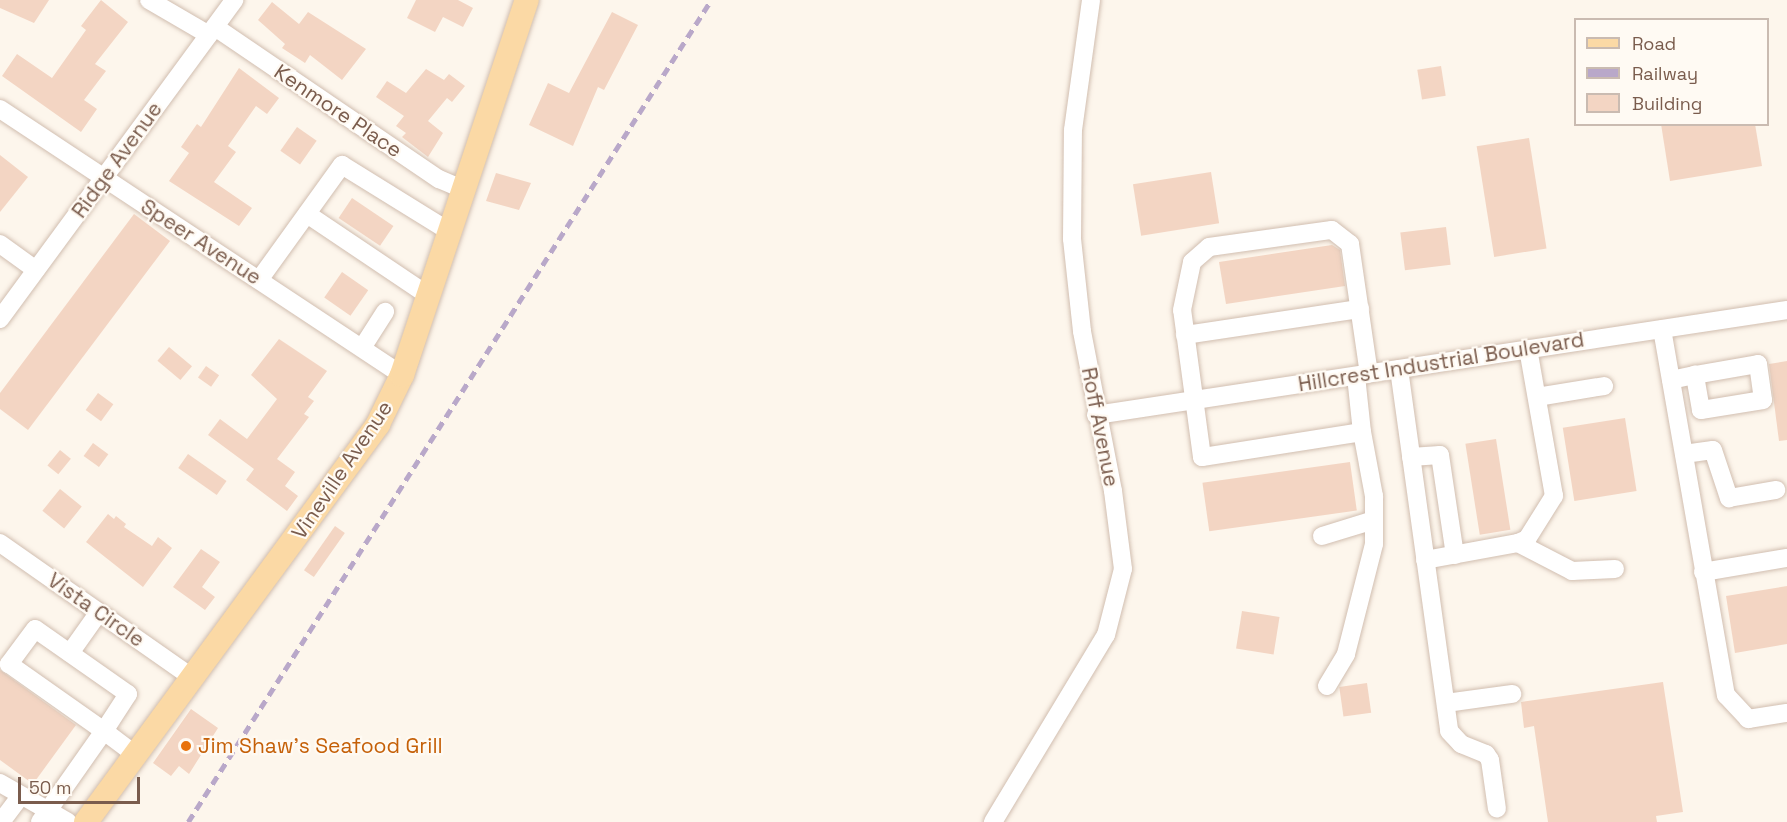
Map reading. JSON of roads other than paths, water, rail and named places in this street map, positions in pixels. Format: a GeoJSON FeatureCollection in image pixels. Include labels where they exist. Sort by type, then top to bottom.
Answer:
{"type":"FeatureCollection","features":[{"type":"Feature","properties":{"kind":"main road","name":"Vineville Avenue"},"geometry":{"type":"LineString","coordinates":[[86,822],[372,433],[402,375],[527,0]]}},
{"type":"Feature","properties":{"kind":"street","name":"Kenmore Place"},"geometry":{"type":"LineString","coordinates":[[149,0],[212,31],[439,179],[465,190]]}},
{"type":"Feature","properties":{"kind":"street","name":"Ridge Avenue"},"geometry":{"type":"LineString","coordinates":[[0,319],[234,0]]}},
{"type":"Feature","properties":{"kind":"street","name":"Roff Avenue"},"geometry":{"type":"LineString","coordinates":[[993,822],[1106,635],[1119,597],[1123,547],[1096,415],[1082,331],[1071,186],[1073,130],[1091,0]]}},
{"type":"Feature","properties":{"kind":"street","name":"Speer Avenue"},"geometry":{"type":"LineString","coordinates":[[0,109],[402,375]]}},
{"type":"Feature","properties":{"kind":"street"},"geometry":{"type":"LineString","coordinates":[[259,280],[342,165],[450,232]]}},
{"type":"Feature","properties":{"kind":"street"},"geometry":{"type":"LineString","coordinates":[[307,214],[429,296]]}},
{"type":"Feature","properties":{"kind":"street"},"geometry":{"type":"LineString","coordinates":[[1327,686],[1346,654],[1374,544],[1374,496],[1362,432],[1360,309],[1350,244],[1332,230],[1209,247],[1192,262],[1182,310],[1203,457],[1362,432]]}},
{"type":"Feature","properties":{"kind":"street"},"geometry":{"type":"LineString","coordinates":[[0,244],[36,270]]}},
{"type":"Feature","properties":{"kind":"street"},"geometry":{"type":"LineString","coordinates":[[1185,335],[1360,309]]}},
{"type":"Feature","properties":{"kind":"street","name":"Hillcrest Industrial Boulevard"},"geometry":{"type":"LineString","coordinates":[[1096,415],[1787,310]]}},
{"type":"Feature","properties":{"kind":"street"},"geometry":{"type":"LineString","coordinates":[[362,348],[385,312]]}},
{"type":"Feature","properties":{"kind":"street"},"geometry":{"type":"LineString","coordinates":[[1662,329],[1726,695],[1748,719],[1787,713]]}},
{"type":"Feature","properties":{"kind":"street"},"geometry":{"type":"LineString","coordinates":[[1425,560],[1518,543],[1527,538],[1554,496],[1528,349]]}},
{"type":"Feature","properties":{"kind":"street"},"geometry":{"type":"LineString","coordinates":[[1399,369],[1449,731],[1461,744],[1490,760],[1497,809]]}},
{"type":"Feature","properties":{"kind":"street"},"geometry":{"type":"LineString","coordinates":[[1671,380],[1695,375]]}},
{"type":"Feature","properties":{"kind":"street"},"geometry":{"type":"LineString","coordinates":[[1536,397],[1604,386]]}},
{"type":"Feature","properties":{"kind":"street"},"geometry":{"type":"LineString","coordinates":[[1684,454],[1713,450],[1729,498],[1776,490]]}},
{"type":"Feature","properties":{"kind":"street"},"geometry":{"type":"LineString","coordinates":[[1411,457],[1440,455],[1455,555]]}},
{"type":"Feature","properties":{"kind":"street"},"geometry":{"type":"LineString","coordinates":[[1322,536],[1374,519]]}},
{"type":"Feature","properties":{"kind":"street","name":"Vista Circle"},"geometry":{"type":"LineString","coordinates":[[0,543],[193,678]]}},
{"type":"Feature","properties":{"kind":"street"},"geometry":{"type":"LineString","coordinates":[[1518,543],[1572,571],[1615,569]]}},
{"type":"Feature","properties":{"kind":"street"},"geometry":{"type":"LineString","coordinates":[[1703,572],[1787,558]]}},
{"type":"Feature","properties":{"kind":"street"},"geometry":{"type":"LineString","coordinates":[[70,652],[99,612]]}},
{"type":"Feature","properties":{"kind":"street"},"geometry":{"type":"LineString","coordinates":[[44,816],[104,731],[128,694],[35,629],[9,664],[104,731],[136,754]]}},
{"type":"Feature","properties":{"kind":"street"},"geometry":{"type":"LineString","coordinates":[[1446,704],[1512,694]]}},
{"type":"Feature","properties":{"kind":"street"},"geometry":{"type":"LineString","coordinates":[[0,783],[44,816],[68,822]]}},
{"type":"Feature","properties":{"kind":"street"},"geometry":{"type":"LineString","coordinates":[[1,822],[20,797]]}},
{"type":"Feature","properties":{"kind":"railway"},"geometry":{"type":"LineString","coordinates":[[188,822],[711,0]]}},
{"type":"Feature","properties":{"kind":"place","name":"Jim Shaw's Seafood Grill"},"geometry":{"type":"Point","coordinates":[186,746]}}]}
